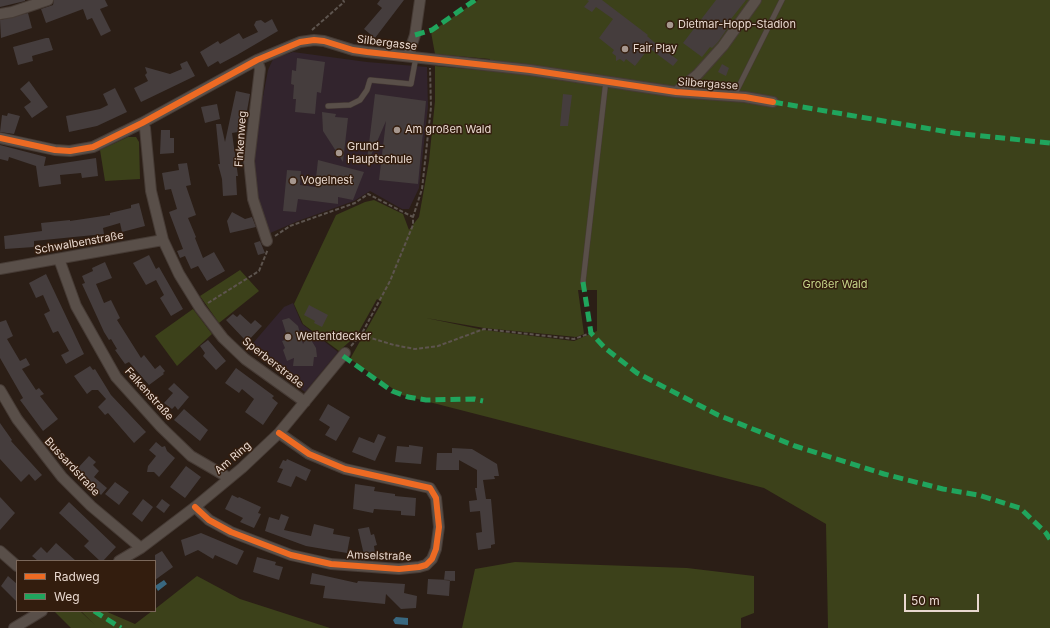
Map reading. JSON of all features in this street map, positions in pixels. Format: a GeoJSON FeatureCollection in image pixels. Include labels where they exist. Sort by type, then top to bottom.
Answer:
{"type":"FeatureCollection","features":[{"type":"Feature","properties":{"kind":"street"},"geometry":{"type":"LineString","coordinates":[[0,14],[12,12],[48,0]]}},
{"type":"Feature","properties":{"kind":"street"},"geometry":{"type":"LineString","coordinates":[[412,56],[420,0]]}},
{"type":"Feature","properties":{"kind":"street"},"geometry":{"type":"LineString","coordinates":[[676,92],[697,75],[723,46],[756,0]]}},
{"type":"Feature","properties":{"kind":"street","name":"Silbergasse"},"geometry":{"type":"LineString","coordinates":[[0,138],[55,150],[70,151],[101,145],[257,60],[300,42],[314,40],[324,41],[353,50],[606,80],[676,92],[734,96],[773,102]]}},
{"type":"Feature","properties":{"kind":"street","name":"Finkenweg"},"geometry":{"type":"LineString","coordinates":[[257,60],[260,69],[249,161],[253,199],[267,241]]}},
{"type":"Feature","properties":{"kind":"street","name":"Sperberstraße"},"geometry":{"type":"LineString","coordinates":[[142,123],[145,128],[151,191],[163,240],[179,274],[200,308],[223,338],[245,359],[305,402]]}},
{"type":"Feature","properties":{"kind":"street","name":"Schwalbenstraße"},"geometry":{"type":"LineString","coordinates":[[0,269],[163,240]]}},
{"type":"Feature","properties":{"kind":"street","name":"Falkenstraße"},"geometry":{"type":"LineString","coordinates":[[59,259],[76,306],[116,377],[161,427],[191,456],[229,478]]}},
{"type":"Feature","properties":{"kind":"street","name":"Am Ring"},"geometry":{"type":"LineString","coordinates":[[121,560],[141,548],[195,507],[279,433],[345,353]]}},
{"type":"Feature","properties":{"kind":"street","name":"Bussardstraße"},"geometry":{"type":"LineString","coordinates":[[0,390],[17,419],[62,477],[92,506],[141,548]]}},
{"type":"Feature","properties":{"kind":"street","name":"Amselstraße"},"geometry":{"type":"LineString","coordinates":[[195,507],[209,520],[231,532],[291,555],[331,564],[399,569],[426,565],[432,559],[436,549],[439,528],[436,498],[430,488],[345,469],[309,454],[279,433]]}},
{"type":"Feature","properties":{"kind":"street"},"geometry":{"type":"LineString","coordinates":[[0,551],[16,565]]}},
{"type":"Feature","properties":{"kind":"street"},"geometry":{"type":"LineString","coordinates":[[14,628],[40,612]]}},
{"type":"Feature","properties":{"kind":"lane"},"geometry":{"type":"LineString","coordinates":[[734,96],[782,0]]}},
{"type":"Feature","properties":{"kind":"lane"},"geometry":{"type":"LineString","coordinates":[[328,106],[350,105],[360,100],[367,90],[370,80],[411,84],[412,56]]}},
{"type":"Feature","properties":{"kind":"lane"},"geometry":{"type":"LineString","coordinates":[[583,282],[606,80]]}},
{"type":"Feature","properties":{"kind":"path"},"geometry":{"type":"LineString","coordinates":[[300,42],[344,2],[343,0]]}},
{"type":"Feature","properties":{"kind":"path"},"geometry":{"type":"LineString","coordinates":[[345,353],[361,335],[390,280],[413,225],[413,217],[422,189],[430,114],[430,59]]}},
{"type":"Feature","properties":{"kind":"path"},"geometry":{"type":"LineString","coordinates":[[200,308],[259,271],[269,252],[267,241],[290,226],[355,203],[368,194],[413,217]]}},
{"type":"Feature","properties":{"kind":"path"},"geometry":{"type":"LineString","coordinates":[[361,335],[394,345],[415,349],[438,346],[484,329],[574,339],[591,333]]}},
{"type":"Feature","properties":{"kind":"shaded area","name":"Grund- Hauptschule"},"geometry":{"type":"Polygon","coordinates":[[[293,52],[367,62],[427,67],[428,107],[419,188],[409,209],[402,209],[370,191],[354,201],[298,221],[268,234],[258,204],[254,174],[256,133],[268,70],[273,59],[293,52]]]}},
{"type":"Feature","properties":{"kind":"shaded area","name":"Weltentdecker"},"geometry":{"type":"Polygon","coordinates":[[[293,303],[302,324],[338,352],[305,392],[248,349],[284,307],[293,303]]]}},
{"type":"Feature","properties":{"kind":"green space","name":"Großer Wald"},"geometry":{"type":"Polygon","coordinates":[[[478,0],[1050,0],[1050,628],[828,628],[826,524],[764,488],[402,395],[350,359],[382,302],[377,299],[357,335],[339,351],[303,324],[294,304],[336,215],[365,202],[374,200],[403,214],[409,230],[419,217],[429,161],[435,101],[435,66],[490,71],[490,59],[435,54],[431,32],[478,0]],[[578,290],[584,334],[576,337],[484,328],[426,318],[484,330],[574,341],[597,331],[597,290],[578,290]]]}},
{"type":"Feature","properties":{"kind":"green space"},"geometry":{"type":"Polygon","coordinates":[[[128,137],[136,137],[139,142],[140,179],[105,181],[100,150],[128,137]]]}},
{"type":"Feature","properties":{"kind":"green space"},"geometry":{"type":"Polygon","coordinates":[[[240,270],[259,291],[219,323],[200,296],[240,270]]]}},
{"type":"Feature","properties":{"kind":"green space"},"geometry":{"type":"Polygon","coordinates":[[[193,309],[212,334],[177,366],[155,336],[193,309]]]}},
{"type":"Feature","properties":{"kind":"green space"},"geometry":{"type":"Polygon","coordinates":[[[515,562],[687,568],[754,576],[754,613],[741,618],[741,628],[462,628],[475,569],[515,562]]]}},
{"type":"Feature","properties":{"kind":"green space"},"geometry":{"type":"Polygon","coordinates":[[[197,576],[240,599],[330,628],[71,628],[55,612],[81,612],[95,625],[82,612],[107,612],[135,624],[151,612],[156,612],[156,608],[197,576]]]}},
{"type":"Feature","properties":{"kind":"water"},"geometry":{"type":"Polygon","coordinates":[[[164,580],[167,584],[158,591],[156,585],[164,580]]]}},
{"type":"Feature","properties":{"kind":"water"},"geometry":{"type":"Polygon","coordinates":[[[396,617],[408,618],[408,625],[395,624],[393,620],[396,617]]]}},
{"type":"Feature","properties":{"kind":"building"},"geometry":{"type":"Polygon","coordinates":[[[0,0],[25,0],[25,1],[0,7],[0,0]]]}},
{"type":"Feature","properties":{"kind":"building"},"geometry":{"type":"Polygon","coordinates":[[[54,0],[105,0],[108,6],[100,9],[111,31],[101,36],[92,18],[87,20],[83,9],[46,23],[41,9],[53,5],[54,0]]]}},
{"type":"Feature","properties":{"kind":"building"},"geometry":{"type":"Polygon","coordinates":[[[380,0],[404,0],[375,38],[364,29],[382,8],[377,4],[380,0]]]}},
{"type":"Feature","properties":{"kind":"building"},"geometry":{"type":"Polygon","coordinates":[[[587,0],[602,0],[678,60],[673,66],[649,48],[635,66],[626,59],[624,62],[620,59],[616,61],[616,56],[612,53],[614,50],[599,38],[613,19],[596,7],[592,12],[584,7],[589,1],[587,0]]]}},
{"type":"Feature","properties":{"kind":"building"},"geometry":{"type":"Polygon","coordinates":[[[716,0],[746,0],[727,24],[729,26],[718,42],[712,48],[710,47],[702,57],[683,43],[716,0]]]}},
{"type":"Feature","properties":{"kind":"building"},"geometry":{"type":"Polygon","coordinates":[[[28,13],[32,28],[1,38],[0,20],[28,13]]]}},
{"type":"Feature","properties":{"kind":"building"},"geometry":{"type":"Polygon","coordinates":[[[272,19],[278,31],[220,64],[218,61],[208,67],[200,52],[218,41],[220,44],[239,33],[243,39],[258,32],[254,25],[256,21],[261,20],[265,23],[272,19]]]}},
{"type":"Feature","properties":{"kind":"building"},"geometry":{"type":"Polygon","coordinates":[[[49,38],[53,50],[32,56],[33,61],[18,65],[13,47],[49,38]]]}},
{"type":"Feature","properties":{"kind":"building"},"geometry":{"type":"Polygon","coordinates":[[[297,58],[325,62],[321,93],[317,92],[315,114],[295,112],[296,99],[293,99],[294,85],[291,84],[292,70],[296,71],[297,58]]]}},
{"type":"Feature","properties":{"kind":"building"},"geometry":{"type":"Polygon","coordinates":[[[187,61],[195,76],[141,102],[134,88],[148,81],[145,75],[147,73],[145,67],[170,74],[182,69],[180,64],[187,61]]]}},
{"type":"Feature","properties":{"kind":"building"},"geometry":{"type":"Polygon","coordinates":[[[722,64],[729,68],[726,76],[718,72],[722,64]]]}},
{"type":"Feature","properties":{"kind":"building"},"geometry":{"type":"Polygon","coordinates":[[[29,81],[48,107],[32,118],[24,107],[31,102],[20,89],[29,81]]]}},
{"type":"Feature","properties":{"kind":"building"},"geometry":{"type":"Polygon","coordinates":[[[115,88],[127,112],[97,126],[69,132],[66,116],[100,109],[108,105],[103,94],[115,88]]]}},
{"type":"Feature","properties":{"kind":"building"},"geometry":{"type":"Polygon","coordinates":[[[236,91],[250,94],[247,111],[240,110],[244,131],[232,133],[238,176],[236,176],[237,195],[223,196],[222,179],[218,164],[220,164],[216,124],[221,124],[225,142],[236,91]]]}},
{"type":"Feature","properties":{"kind":"building","name":"Am großen Wald"},"geometry":{"type":"Polygon","coordinates":[[[375,94],[426,101],[418,184],[379,180],[386,121],[369,160],[367,160],[375,94]]]}},
{"type":"Feature","properties":{"kind":"building"},"geometry":{"type":"Polygon","coordinates":[[[563,94],[572,95],[568,126],[560,126],[563,94]]]}},
{"type":"Feature","properties":{"kind":"building"},"geometry":{"type":"Polygon","coordinates":[[[217,104],[220,119],[205,123],[201,107],[217,104]]]}},
{"type":"Feature","properties":{"kind":"building"},"geometry":{"type":"Polygon","coordinates":[[[322,112],[336,114],[335,117],[348,118],[343,162],[323,131],[322,112]]]}},
{"type":"Feature","properties":{"kind":"building"},"geometry":{"type":"Polygon","coordinates":[[[8,113],[20,116],[14,134],[0,132],[2,115],[7,116],[8,113]]]}},
{"type":"Feature","properties":{"kind":"building"},"geometry":{"type":"Polygon","coordinates":[[[161,130],[170,130],[170,138],[174,138],[174,153],[160,154],[161,130]]]}},
{"type":"Feature","properties":{"kind":"building"},"geometry":{"type":"Polygon","coordinates":[[[0,145],[46,157],[44,166],[96,158],[98,176],[82,178],[81,173],[60,175],[61,184],[39,187],[36,166],[9,157],[8,161],[0,159],[0,145]]]}},
{"type":"Feature","properties":{"kind":"building"},"geometry":{"type":"Polygon","coordinates":[[[318,160],[364,172],[353,200],[338,197],[338,204],[298,199],[296,212],[283,211],[287,170],[301,171],[300,185],[315,187],[318,160]]]}},
{"type":"Feature","properties":{"kind":"building"},"geometry":{"type":"Polygon","coordinates":[[[187,163],[191,185],[186,186],[196,215],[188,218],[196,237],[195,238],[203,258],[214,252],[225,271],[207,281],[198,266],[191,269],[185,256],[180,258],[177,251],[183,249],[169,212],[177,209],[171,189],[165,190],[162,173],[179,170],[178,164],[187,163]]]}},
{"type":"Feature","properties":{"kind":"building"},"geometry":{"type":"Polygon","coordinates":[[[139,203],[145,226],[122,232],[120,223],[103,228],[104,234],[34,241],[34,247],[5,249],[4,236],[42,231],[41,223],[70,221],[110,215],[110,213],[131,208],[131,205],[139,203]]]}},
{"type":"Feature","properties":{"kind":"building"},"geometry":{"type":"Polygon","coordinates":[[[232,212],[245,219],[252,217],[256,227],[230,233],[227,221],[232,212]]]}},
{"type":"Feature","properties":{"kind":"building"},"geometry":{"type":"Polygon","coordinates":[[[260,241],[265,253],[258,255],[254,243],[260,241]]]}},
{"type":"Feature","properties":{"kind":"building"},"geometry":{"type":"Polygon","coordinates":[[[149,255],[156,269],[159,267],[183,309],[171,316],[160,298],[164,295],[156,280],[146,285],[133,263],[149,255]]]}},
{"type":"Feature","properties":{"kind":"building"},"geometry":{"type":"Polygon","coordinates":[[[105,262],[112,278],[96,284],[104,303],[111,300],[120,318],[117,320],[141,358],[144,355],[155,369],[160,365],[165,371],[163,373],[164,374],[149,385],[129,362],[125,364],[115,350],[117,349],[111,339],[109,340],[104,332],[82,284],[85,283],[82,276],[93,271],[92,268],[105,262]]]}},
{"type":"Feature","properties":{"kind":"building"},"geometry":{"type":"Polygon","coordinates":[[[46,274],[84,354],[66,364],[61,355],[69,351],[58,331],[53,333],[44,314],[50,311],[43,295],[36,298],[29,283],[46,274]]]}},
{"type":"Feature","properties":{"kind":"building"},"geometry":{"type":"Polygon","coordinates":[[[309,305],[328,315],[322,327],[304,315],[309,305]]]}},
{"type":"Feature","properties":{"kind":"building"},"geometry":{"type":"Polygon","coordinates":[[[233,314],[237,317],[240,314],[251,324],[255,320],[262,326],[247,342],[226,320],[233,314]]]}},
{"type":"Feature","properties":{"kind":"building"},"geometry":{"type":"Polygon","coordinates":[[[289,318],[298,326],[303,344],[308,335],[316,348],[317,357],[314,357],[313,366],[293,366],[294,358],[287,361],[283,350],[285,348],[282,341],[288,339],[282,320],[289,318]]]}},
{"type":"Feature","properties":{"kind":"building"},"geometry":{"type":"Polygon","coordinates":[[[6,320],[13,336],[7,339],[20,361],[26,358],[30,365],[22,369],[36,390],[39,388],[44,394],[40,396],[58,419],[43,431],[20,400],[23,398],[0,358],[0,322],[6,320]]]}},
{"type":"Feature","properties":{"kind":"building"},"geometry":{"type":"Polygon","coordinates":[[[208,340],[226,361],[216,370],[203,356],[205,353],[200,346],[208,340]]]}},
{"type":"Feature","properties":{"kind":"building"},"geometry":{"type":"Polygon","coordinates":[[[90,366],[93,370],[95,369],[111,395],[146,432],[134,443],[108,413],[105,415],[98,407],[106,399],[98,390],[92,390],[87,394],[74,376],[90,366]]]}},
{"type":"Feature","properties":{"kind":"building"},"geometry":{"type":"Polygon","coordinates":[[[236,368],[274,396],[272,398],[278,403],[263,425],[245,412],[254,399],[242,389],[239,393],[225,383],[236,368]]]}},
{"type":"Feature","properties":{"kind":"building"},"geometry":{"type":"Polygon","coordinates":[[[174,383],[189,397],[178,410],[175,406],[172,409],[164,403],[173,393],[168,389],[174,383]]]}},
{"type":"Feature","properties":{"kind":"building"},"geometry":{"type":"Polygon","coordinates":[[[328,404],[350,417],[336,441],[325,435],[330,427],[319,420],[328,404]]]}},
{"type":"Feature","properties":{"kind":"building"},"geometry":{"type":"Polygon","coordinates":[[[184,409],[208,430],[200,441],[174,420],[184,409]]]}},
{"type":"Feature","properties":{"kind":"building"},"geometry":{"type":"Polygon","coordinates":[[[0,423],[12,440],[11,441],[42,475],[35,481],[29,474],[21,482],[0,459],[0,423]]]}},
{"type":"Feature","properties":{"kind":"building"},"geometry":{"type":"Polygon","coordinates":[[[378,434],[386,437],[375,461],[352,452],[359,437],[374,443],[378,434]]]}},
{"type":"Feature","properties":{"kind":"building"},"geometry":{"type":"Polygon","coordinates":[[[156,442],[162,447],[165,446],[167,451],[175,458],[159,477],[154,472],[147,472],[148,466],[156,456],[149,450],[156,442]]]}},
{"type":"Feature","properties":{"kind":"building"},"geometry":{"type":"Polygon","coordinates":[[[409,445],[423,447],[421,464],[395,462],[397,446],[409,447],[409,445]]]}},
{"type":"Feature","properties":{"kind":"building"},"geometry":{"type":"Polygon","coordinates":[[[452,448],[472,449],[497,464],[499,476],[494,476],[495,479],[483,480],[486,499],[491,499],[495,544],[491,545],[491,548],[478,550],[476,533],[482,532],[480,511],[470,512],[469,501],[477,500],[475,488],[477,488],[477,470],[459,460],[459,470],[436,470],[437,453],[452,453],[452,448]]]}},
{"type":"Feature","properties":{"kind":"building"},"geometry":{"type":"Polygon","coordinates":[[[89,456],[96,462],[93,465],[99,471],[94,477],[107,488],[101,495],[76,470],[89,456]]]}},
{"type":"Feature","properties":{"kind":"building"},"geometry":{"type":"Polygon","coordinates":[[[287,459],[311,470],[306,481],[296,476],[291,487],[277,482],[283,469],[279,468],[283,460],[286,461],[287,459]]]}},
{"type":"Feature","properties":{"kind":"building"},"geometry":{"type":"Polygon","coordinates":[[[186,466],[201,477],[185,498],[170,487],[186,466]]]}},
{"type":"Feature","properties":{"kind":"building"},"geometry":{"type":"Polygon","coordinates":[[[115,482],[129,492],[119,505],[105,494],[115,482]]]}},
{"type":"Feature","properties":{"kind":"building"},"geometry":{"type":"Polygon","coordinates":[[[355,484],[375,487],[374,491],[395,494],[395,496],[416,498],[415,516],[401,515],[401,511],[374,509],[373,513],[353,509],[355,484]]]}},
{"type":"Feature","properties":{"kind":"building"},"geometry":{"type":"Polygon","coordinates":[[[232,495],[261,507],[258,513],[261,514],[254,528],[240,522],[243,518],[225,509],[232,495]]]}},
{"type":"Feature","properties":{"kind":"building"},"geometry":{"type":"Polygon","coordinates":[[[0,497],[15,513],[0,530],[0,497]]]}},
{"type":"Feature","properties":{"kind":"building"},"geometry":{"type":"Polygon","coordinates":[[[143,499],[153,507],[142,522],[132,514],[143,499]]]}},
{"type":"Feature","properties":{"kind":"building"},"geometry":{"type":"Polygon","coordinates":[[[162,499],[170,505],[164,513],[156,507],[162,499]]]}},
{"type":"Feature","properties":{"kind":"building"},"geometry":{"type":"Polygon","coordinates":[[[69,502],[116,547],[104,560],[99,560],[84,546],[89,541],[59,513],[69,502]]]}},
{"type":"Feature","properties":{"kind":"building"},"geometry":{"type":"Polygon","coordinates":[[[281,514],[289,517],[284,530],[311,536],[314,524],[334,529],[333,534],[350,537],[347,553],[306,546],[265,531],[269,517],[279,520],[281,514]]]}},
{"type":"Feature","properties":{"kind":"building"},"geometry":{"type":"Polygon","coordinates":[[[369,527],[371,535],[374,534],[377,545],[374,546],[375,553],[364,555],[358,529],[369,527]]]}},
{"type":"Feature","properties":{"kind":"building"},"geometry":{"type":"Polygon","coordinates":[[[201,533],[244,551],[237,565],[215,555],[213,559],[198,550],[185,556],[181,540],[201,533]]]}},
{"type":"Feature","properties":{"kind":"building"},"geometry":{"type":"Polygon","coordinates":[[[56,543],[75,560],[37,560],[32,556],[41,547],[47,553],[56,543]]]}},
{"type":"Feature","properties":{"kind":"building"},"geometry":{"type":"Polygon","coordinates":[[[162,551],[173,567],[156,579],[156,560],[155,555],[162,551]]]}},
{"type":"Feature","properties":{"kind":"building"},"geometry":{"type":"Polygon","coordinates":[[[257,557],[276,562],[275,565],[283,567],[279,580],[253,572],[257,557]]]}},
{"type":"Feature","properties":{"kind":"building"},"geometry":{"type":"Polygon","coordinates":[[[445,571],[455,571],[455,581],[444,580],[445,571]]]}},
{"type":"Feature","properties":{"kind":"building"},"geometry":{"type":"Polygon","coordinates":[[[312,573],[357,583],[358,581],[405,584],[404,593],[417,596],[416,608],[401,609],[386,594],[385,604],[323,598],[325,586],[310,584],[312,573]]]}},
{"type":"Feature","properties":{"kind":"building"},"geometry":{"type":"Polygon","coordinates":[[[8,576],[16,583],[16,601],[1,586],[8,576]]]}},
{"type":"Feature","properties":{"kind":"building"},"geometry":{"type":"Polygon","coordinates":[[[428,579],[450,580],[449,596],[427,594],[428,579]]]}},
{"type":"Feature","properties":{"kind":"marked path"},"geometry":{"type":"LineString","coordinates":[[415,35],[432,30],[475,0]]}},
{"type":"Feature","properties":{"kind":"marked path"},"geometry":{"type":"LineString","coordinates":[[773,102],[954,133],[1050,143]]}},
{"type":"Feature","properties":{"kind":"marked path"},"geometry":{"type":"LineString","coordinates":[[583,282],[591,333],[605,348],[637,373],[718,415],[795,446],[884,474],[943,489],[978,495],[1020,508],[1046,533],[1050,539]]}},
{"type":"Feature","properties":{"kind":"marked path"},"geometry":{"type":"LineString","coordinates":[[343,356],[392,391],[408,397],[426,400],[474,399],[483,401]]}},
{"type":"Feature","properties":{"kind":"marked path"},"geometry":{"type":"LineString","coordinates":[[96,612],[121,628]]}},
{"type":"Feature","properties":{"kind":"cycle path"},"geometry":{"type":"LineString","coordinates":[[0,138],[55,150],[70,151],[93,147],[142,123],[257,60],[300,42],[314,40],[324,41],[353,50],[367,52],[530,70],[676,92],[745,97],[773,102]]}},
{"type":"Feature","properties":{"kind":"cycle path"},"geometry":{"type":"LineString","coordinates":[[195,507],[209,520],[231,532],[291,555],[331,564],[399,569],[426,565],[432,559],[436,549],[439,527],[436,498],[430,488],[345,469],[309,454],[279,433]]}},
{"type":"Feature","properties":{"kind":"place","name":"Dietmar-Hopp-Stadion"},"geometry":{"type":"Point","coordinates":[670,25]}},
{"type":"Feature","properties":{"kind":"place","name":"Fair Play"},"geometry":{"type":"Point","coordinates":[625,49]}},
{"type":"Feature","properties":{"kind":"place","name":"Am großen Wald"},"geometry":{"type":"Point","coordinates":[397,130]}},
{"type":"Feature","properties":{"kind":"place","name":"Grund- Hauptschule"},"geometry":{"type":"Point","coordinates":[339,153]}},
{"type":"Feature","properties":{"kind":"place","name":"Vogelnest"},"geometry":{"type":"Point","coordinates":[293,181]}},
{"type":"Feature","properties":{"kind":"place","name":"Weltentdecker"},"geometry":{"type":"Point","coordinates":[288,337]}}]}
